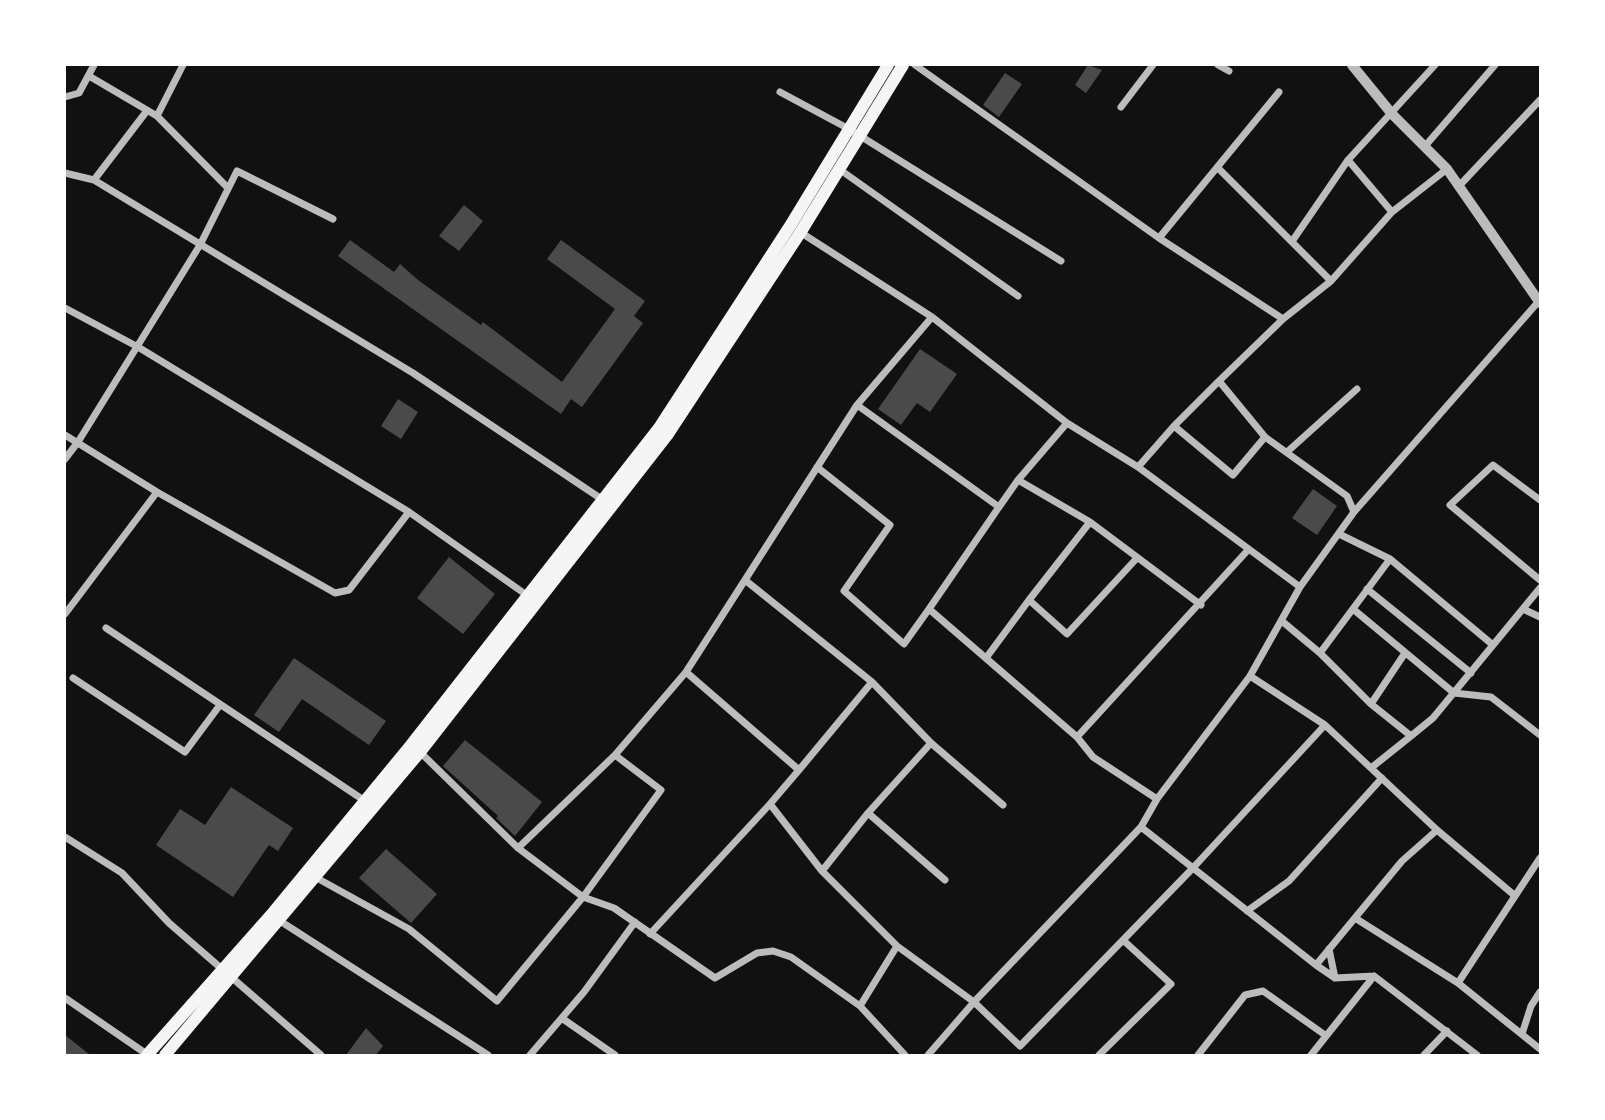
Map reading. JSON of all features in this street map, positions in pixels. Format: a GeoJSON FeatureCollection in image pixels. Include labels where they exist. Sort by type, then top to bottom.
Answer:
{"type":"FeatureCollection","features":[{"type":"Feature","properties":{"kind":"main road"},"geometry":{"type":"LineString","coordinates":[[147,1055],[315,877],[420,752],[668,434],[854,132],[888,65]]}},
{"type":"Feature","properties":{"kind":"main road"},"geometry":{"type":"LineString","coordinates":[[275,918],[659,428],[839,169],[854,132],[903,65]]}},
{"type":"Feature","properties":{"kind":"main road"},"geometry":{"type":"LineString","coordinates":[[165,1055],[228,972]]}},
{"type":"Feature","properties":{"kind":"street"},"geometry":{"type":"LineString","coordinates":[[65,97],[79,93],[94,65]]}},
{"type":"Feature","properties":{"kind":"street"},"geometry":{"type":"LineString","coordinates":[[157,116],[183,65]]}},
{"type":"Feature","properties":{"kind":"street"},"geometry":{"type":"LineString","coordinates":[[915,65],[1159,238],[1283,318]]}},
{"type":"Feature","properties":{"kind":"street"},"geometry":{"type":"LineString","coordinates":[[1121,107],[1153,65]]}},
{"type":"Feature","properties":{"kind":"street"},"geometry":{"type":"LineString","coordinates":[[1218,65],[1229,71]]}},
{"type":"Feature","properties":{"kind":"street"},"geometry":{"type":"LineString","coordinates":[[928,1055],[974,1002],[1141,827],[1157,799],[1250,676],[1283,622],[1300,587],[1354,512],[1540,302],[1447,169],[1426,145],[1392,114],[1352,65]]}},
{"type":"Feature","properties":{"kind":"street"},"geometry":{"type":"LineString","coordinates":[[1293,240],[1348,160],[1434,65]]}},
{"type":"Feature","properties":{"kind":"street"},"geometry":{"type":"LineString","coordinates":[[1426,145],[1495,65]]}},
{"type":"Feature","properties":{"kind":"street"},"geometry":{"type":"LineString","coordinates":[[89,76],[146,112],[157,116],[227,187]]}},
{"type":"Feature","properties":{"kind":"street"},"geometry":{"type":"LineString","coordinates":[[780,92],[854,132],[1061,261]]}},
{"type":"Feature","properties":{"kind":"street"},"geometry":{"type":"LineString","coordinates":[[1159,238],[1279,92]]}},
{"type":"Feature","properties":{"kind":"street"},"geometry":{"type":"LineString","coordinates":[[1459,186],[1540,100]]}},
{"type":"Feature","properties":{"kind":"street"},"geometry":{"type":"LineString","coordinates":[[1533,108],[1540,115]]}},
{"type":"Feature","properties":{"kind":"street"},"geometry":{"type":"LineString","coordinates":[[94,180],[146,112]]}},
{"type":"Feature","properties":{"kind":"street"},"geometry":{"type":"LineString","coordinates":[[1348,160],[1392,212]]}},
{"type":"Feature","properties":{"kind":"street"},"geometry":{"type":"LineString","coordinates":[[1218,168],[1293,240],[1331,281]]}},
{"type":"Feature","properties":{"kind":"street"},"geometry":{"type":"LineString","coordinates":[[839,169],[1018,296]]}},
{"type":"Feature","properties":{"kind":"street"},"geometry":{"type":"LineString","coordinates":[[1139,467],[1174,426],[1283,318],[1331,281],[1392,212],[1447,169]]}},
{"type":"Feature","properties":{"kind":"street"},"geometry":{"type":"LineString","coordinates":[[65,459],[200,245],[237,171],[333,219]]}},
{"type":"Feature","properties":{"kind":"street"},"geometry":{"type":"LineString","coordinates":[[65,183],[67,174],[94,180],[413,373],[603,500]]}},
{"type":"Feature","properties":{"kind":"street"},"geometry":{"type":"LineString","coordinates":[[795,229],[932,317],[1067,423],[1139,467],[1300,587]]}},
{"type":"Feature","properties":{"kind":"street"},"geometry":{"type":"LineString","coordinates":[[65,308],[138,347],[409,512],[528,596]]}},
{"type":"Feature","properties":{"kind":"street"},"geometry":{"type":"LineString","coordinates":[[518,848],[615,755],[686,672],[857,405],[932,317]]}},
{"type":"Feature","properties":{"kind":"street"},"geometry":{"type":"LineString","coordinates":[[1219,381],[1265,437],[1347,496],[1354,512]]}},
{"type":"Feature","properties":{"kind":"street"},"geometry":{"type":"LineString","coordinates":[[1287,452],[1357,389]]}},
{"type":"Feature","properties":{"kind":"street"},"geometry":{"type":"LineString","coordinates":[[857,405],[999,507]]}},
{"type":"Feature","properties":{"kind":"street"},"geometry":{"type":"LineString","coordinates":[[817,467],[890,525],[844,591],[904,644],[1018,480],[1067,423]]}},
{"type":"Feature","properties":{"kind":"street"},"geometry":{"type":"LineString","coordinates":[[1174,426],[1233,475],[1265,437]]}},
{"type":"Feature","properties":{"kind":"street"},"geometry":{"type":"LineString","coordinates":[[65,435],[157,492],[335,593],[349,590],[409,512]]}},
{"type":"Feature","properties":{"kind":"street"},"geometry":{"type":"LineString","coordinates":[[1540,500],[1493,465],[1450,505],[1540,580]]}},
{"type":"Feature","properties":{"kind":"street"},"geometry":{"type":"LineString","coordinates":[[1018,480],[1090,522],[1201,605]]}},
{"type":"Feature","properties":{"kind":"street"},"geometry":{"type":"LineString","coordinates":[[65,614],[157,492]]}},
{"type":"Feature","properties":{"kind":"street"},"geometry":{"type":"LineString","coordinates":[[986,658],[1090,522]]}},
{"type":"Feature","properties":{"kind":"street"},"geometry":{"type":"LineString","coordinates":[[1339,534],[1390,559],[1493,645]]}},
{"type":"Feature","properties":{"kind":"street"},"geometry":{"type":"LineString","coordinates":[[1077,737],[1201,605],[1248,550]]}},
{"type":"Feature","properties":{"kind":"street"},"geometry":{"type":"LineString","coordinates":[[1029,600],[1067,634],[1137,558]]}},
{"type":"Feature","properties":{"kind":"street"},"geometry":{"type":"LineString","coordinates":[[1320,653],[1390,559]]}},
{"type":"Feature","properties":{"kind":"street"},"geometry":{"type":"LineString","coordinates":[[745,580],[872,682],[931,743],[1003,805]]}},
{"type":"Feature","properties":{"kind":"street"},"geometry":{"type":"LineString","coordinates":[[1371,768],[1433,718],[1540,588]]}},
{"type":"Feature","properties":{"kind":"street"},"geometry":{"type":"LineString","coordinates":[[1367,590],[1471,673]]}},
{"type":"Feature","properties":{"kind":"street"},"geometry":{"type":"LineString","coordinates":[[929,609],[1077,737],[1093,757],[1157,799]]}},
{"type":"Feature","properties":{"kind":"street"},"geometry":{"type":"LineString","coordinates":[[1353,609],[1454,693],[1490,697],[1540,735]]}},
{"type":"Feature","properties":{"kind":"street"},"geometry":{"type":"LineString","coordinates":[[1523,609],[1540,617]]}},
{"type":"Feature","properties":{"kind":"street"},"geometry":{"type":"LineString","coordinates":[[1283,622],[1320,653],[1371,704],[1411,736]]}},
{"type":"Feature","properties":{"kind":"street"},"geometry":{"type":"LineString","coordinates":[[106,628],[365,801]]}},
{"type":"Feature","properties":{"kind":"street"},"geometry":{"type":"LineString","coordinates":[[1371,704],[1405,653]]}},
{"type":"Feature","properties":{"kind":"street"},"geometry":{"type":"LineString","coordinates":[[686,672],[799,770]]}},
{"type":"Feature","properties":{"kind":"street"},"geometry":{"type":"LineString","coordinates":[[1250,676],[1325,725],[1437,830],[1514,895]]}},
{"type":"Feature","properties":{"kind":"street"},"geometry":{"type":"LineString","coordinates":[[73,678],[185,752],[220,705]]}},
{"type":"Feature","properties":{"kind":"street"},"geometry":{"type":"LineString","coordinates":[[650,933],[770,804],[872,682]]}},
{"type":"Feature","properties":{"kind":"street"},"geometry":{"type":"LineString","coordinates":[[770,804],[822,872],[897,946],[974,1002],[1020,1046],[1192,869],[1325,725]]}},
{"type":"Feature","properties":{"kind":"street"},"geometry":{"type":"LineString","coordinates":[[822,872],[868,813],[931,743]]}},
{"type":"Feature","properties":{"kind":"street"},"geometry":{"type":"LineString","coordinates":[[420,752],[518,848],[583,897],[614,908],[715,978],[757,953],[773,951],[791,957],[860,1006],[905,1055]]}},
{"type":"Feature","properties":{"kind":"street"},"geometry":{"type":"LineString","coordinates":[[315,877],[344,896],[409,929],[497,1001],[583,897],[661,790],[615,755]]}},
{"type":"Feature","properties":{"kind":"street"},"geometry":{"type":"LineString","coordinates":[[1247,911],[1289,881],[1382,778]]}},
{"type":"Feature","properties":{"kind":"street"},"geometry":{"type":"LineString","coordinates":[[868,813],[944,880]]}},
{"type":"Feature","properties":{"kind":"street"},"geometry":{"type":"LineString","coordinates":[[1141,827],[1335,978],[1374,976],[1477,1055]]}},
{"type":"Feature","properties":{"kind":"street"},"geometry":{"type":"LineString","coordinates":[[1316,965],[1402,861],[1437,830]]}},
{"type":"Feature","properties":{"kind":"street"},"geometry":{"type":"LineString","coordinates":[[65,837],[122,873],[169,923],[321,1055]]}},
{"type":"Feature","properties":{"kind":"street"},"geometry":{"type":"LineString","coordinates":[[1458,984],[1540,858]]}},
{"type":"Feature","properties":{"kind":"street"},"geometry":{"type":"LineString","coordinates":[[275,918],[488,1055]]}},
{"type":"Feature","properties":{"kind":"street"},"geometry":{"type":"LineString","coordinates":[[1355,918],[1458,984],[1540,1049]]}},
{"type":"Feature","properties":{"kind":"street"},"geometry":{"type":"LineString","coordinates":[[530,1055],[563,1019],[635,922]]}},
{"type":"Feature","properties":{"kind":"street"},"geometry":{"type":"LineString","coordinates":[[1099,1055],[1171,984],[1124,940]]}},
{"type":"Feature","properties":{"kind":"street"},"geometry":{"type":"LineString","coordinates":[[860,1006],[897,946]]}},
{"type":"Feature","properties":{"kind":"street"},"geometry":{"type":"LineString","coordinates":[[1329,949],[1335,978]]}},
{"type":"Feature","properties":{"kind":"street"},"geometry":{"type":"LineString","coordinates":[[1311,1055],[1374,976]]}},
{"type":"Feature","properties":{"kind":"street"},"geometry":{"type":"LineString","coordinates":[[1198,1055],[1245,995],[1263,990],[1325,1035]]}},
{"type":"Feature","properties":{"kind":"street"},"geometry":{"type":"LineString","coordinates":[[1522,1034],[1531,1006],[1540,992]]}},
{"type":"Feature","properties":{"kind":"street"},"geometry":{"type":"LineString","coordinates":[[65,998],[147,1055]]}},
{"type":"Feature","properties":{"kind":"street"},"geometry":{"type":"LineString","coordinates":[[563,1019],[615,1055]]}},
{"type":"Feature","properties":{"kind":"street"},"geometry":{"type":"LineString","coordinates":[[1424,1055],[1447,1031]]}},
{"type":"Feature","properties":{"kind":"building"},"geometry":{"type":"Polygon","coordinates":[[[1088,65],[1102,70],[1086,93],[1075,85],[1088,65]]]}},
{"type":"Feature","properties":{"kind":"building"},"geometry":{"type":"Polygon","coordinates":[[[1005,73],[1022,84],[999,117],[983,105],[1005,73]]]}},
{"type":"Feature","properties":{"kind":"building"},"geometry":{"type":"Polygon","coordinates":[[[464,205],[483,221],[459,251],[439,236],[464,205]]]}},
{"type":"Feature","properties":{"kind":"building"},"geometry":{"type":"Polygon","coordinates":[[[350,240],[394,272],[400,264],[418,280],[481,325],[483,322],[562,382],[615,309],[547,259],[561,240],[645,301],[634,316],[643,323],[582,407],[571,399],[561,414],[338,256],[350,240]]]}},
{"type":"Feature","properties":{"kind":"building"},"geometry":{"type":"Polygon","coordinates":[[[920,349],[957,374],[930,412],[917,403],[901,425],[878,409],[920,349]]]}},
{"type":"Feature","properties":{"kind":"building"},"geometry":{"type":"Polygon","coordinates":[[[398,399],[418,412],[401,439],[381,426],[398,399]]]}},
{"type":"Feature","properties":{"kind":"building"},"geometry":{"type":"Polygon","coordinates":[[[1313,489],[1337,506],[1317,535],[1292,518],[1313,489]]]}},
{"type":"Feature","properties":{"kind":"building"},"geometry":{"type":"Polygon","coordinates":[[[449,557],[495,594],[463,634],[417,598],[449,557]]]}},
{"type":"Feature","properties":{"kind":"building"},"geometry":{"type":"Polygon","coordinates":[[[294,658],[386,721],[369,745],[302,699],[279,732],[254,715],[294,658]]]}},
{"type":"Feature","properties":{"kind":"building"},"geometry":{"type":"Polygon","coordinates":[[[465,740],[542,802],[515,836],[496,818],[498,816],[443,766],[465,740]]]}},
{"type":"Feature","properties":{"kind":"building"},"geometry":{"type":"Polygon","coordinates":[[[231,787],[293,828],[278,851],[269,845],[233,897],[156,845],[180,809],[205,825],[231,787]]]}},
{"type":"Feature","properties":{"kind":"building"},"geometry":{"type":"Polygon","coordinates":[[[386,849],[437,894],[411,923],[359,878],[386,849]]]}},
{"type":"Feature","properties":{"kind":"building"},"geometry":{"type":"Polygon","coordinates":[[[366,1028],[383,1046],[376,1055],[346,1055],[366,1028]]]}},
{"type":"Feature","properties":{"kind":"building"},"geometry":{"type":"Polygon","coordinates":[[[65,1035],[90,1055],[65,1055],[65,1035]]]}}]}
